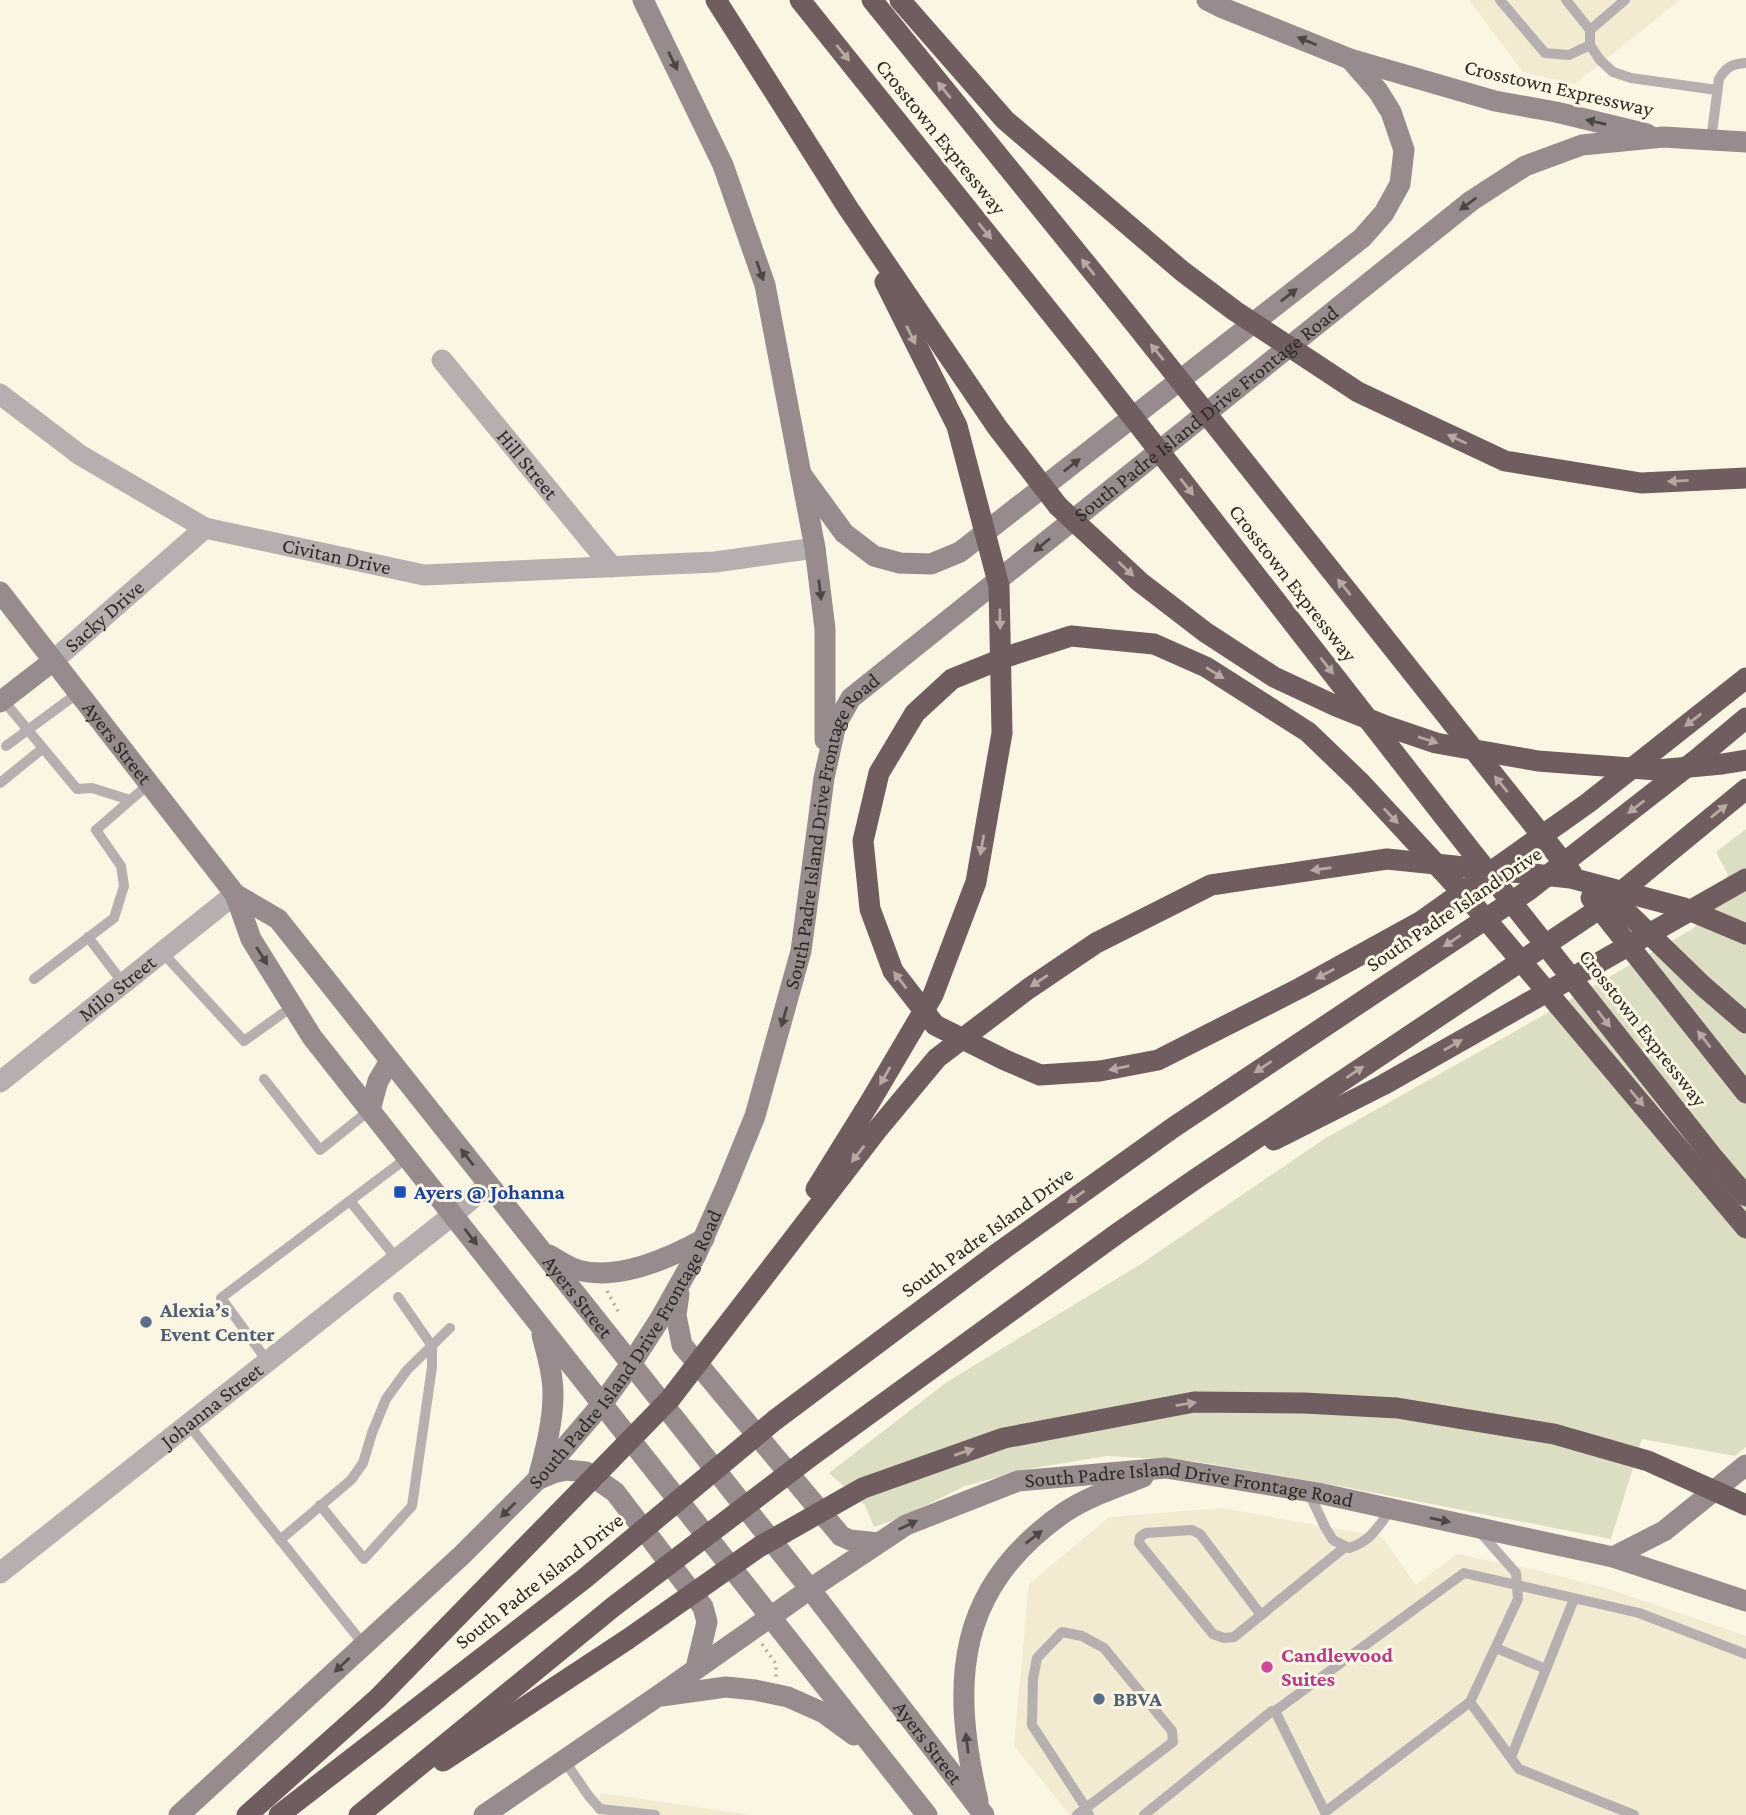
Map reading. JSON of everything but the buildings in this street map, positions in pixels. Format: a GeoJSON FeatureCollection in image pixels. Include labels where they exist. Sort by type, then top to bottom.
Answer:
{"type":"FeatureCollection","features":[{"type":"Feature","properties":{"kind":"highway"},"geometry":{"type":"LineString","coordinates":[[716,0],[848,208],[997,428],[1058,506],[1140,582],[1205,632],[1274,677],[1336,706],[1436,743],[1538,761],[1657,771],[1746,760]]}},
{"type":"Feature","properties":{"kind":"highway","name":"Crosstown Expressway"},"geometry":{"type":"LineString","coordinates":[[800,0],[1085,356],[1438,809],[1746,1196]]}},
{"type":"Feature","properties":{"kind":"highway","name":"Crosstown Expressway"},"geometry":{"type":"LineString","coordinates":[[872,0],[1131,320],[1746,1093]]}},
{"type":"Feature","properties":{"kind":"highway"},"geometry":{"type":"LineString","coordinates":[[900,0],[1004,120],[1182,271],[1235,312],[1358,392],[1505,461],[1641,483],[1746,478]]}},
{"type":"Feature","properties":{"kind":"highway"},"geometry":{"type":"LineString","coordinates":[[757,1283],[933,995],[976,882],[1002,733],[999,586],[957,426],[848,208]]}},
{"type":"Feature","properties":{"kind":"highway"},"geometry":{"type":"LineString","coordinates":[[1746,678],[1588,803],[1420,922],[1300,988],[1158,1060],[1100,1071],[1040,1075],[935,1025],[893,971],[870,909],[863,841],[879,773],[915,713],[952,679],[1009,656],[1071,636],[1154,644],[1206,667],[1308,732],[1359,781],[1473,904],[1746,1228]]}},
{"type":"Feature","properties":{"kind":"highway","name":"South Padre Island Drive"},"geometry":{"type":"LineString","coordinates":[[279,1815],[584,1579],[775,1420],[998,1253],[1174,1127],[1529,890],[1697,760],[1746,718]]}},
{"type":"Feature","properties":{"kind":"highway"},"geometry":{"type":"LineString","coordinates":[[361,1815],[613,1607],[810,1457],[1197,1178],[1605,905],[1746,789]]}},
{"type":"Feature","properties":{"kind":"highway"},"geometry":{"type":"LineString","coordinates":[[1523,811],[1703,986],[1746,1023]]}},
{"type":"Feature","properties":{"kind":"highway"},"geometry":{"type":"LineString","coordinates":[[247,1815],[378,1698],[670,1399],[757,1283],[937,1058],[1028,989],[1096,943],[1211,885],[1387,859],[1571,878],[1684,908],[1746,934]]}},
{"type":"Feature","properties":{"kind":"highway"},"geometry":{"type":"LineString","coordinates":[[1197,1178],[1383,1085],[1746,879]]}},
{"type":"Feature","properties":{"kind":"highway"},"geometry":{"type":"LineString","coordinates":[[361,1815],[628,1639],[759,1547],[863,1488],[1004,1438],[1194,1402],[1304,1403],[1397,1408],[1540,1432],[1648,1461],[1746,1505]]}},
{"type":"Feature","properties":{"kind":"main road"},"geometry":{"type":"LineString","coordinates":[[643,0],[723,165],[765,285],[815,548],[825,629],[824,778]]}},
{"type":"Feature","properties":{"kind":"main road","name":"Crosstown Expressway"},"geometry":{"type":"LineString","coordinates":[[1207,0],[1350,59],[1495,101],[1556,112],[1662,137]]}},
{"type":"Feature","properties":{"kind":"main road"},"geometry":{"type":"LineString","coordinates":[[801,474],[844,533],[874,556],[900,564],[931,564],[960,552],[1362,238],[1384,214],[1400,184],[1404,150],[1391,113],[1378,90],[1350,59]]}},
{"type":"Feature","properties":{"kind":"main road","name":"South Padre Island Drive Frontage Road"},"geometry":{"type":"LineString","coordinates":[[179,1815],[463,1555],[537,1480],[601,1404],[660,1319],[704,1238],[755,1116],[801,951],[824,778],[836,724],[851,698],[1471,201],[1525,166],[1582,145],[1662,137],[1746,142]]}},
{"type":"Feature","properties":{"kind":"main road","name":"Ayers Street"},"geometry":{"type":"LineString","coordinates":[[0,592],[235,894],[251,939],[312,1037],[927,1815]]}},
{"type":"Feature","properties":{"kind":"main road","name":"Sacky Drive"},"geometry":{"type":"LineString","coordinates":[[3,708],[53,661]]}},
{"type":"Feature","properties":{"kind":"main road","name":"Ayers Street"},"geometry":{"type":"LineString","coordinates":[[235,894],[278,919],[810,1589],[982,1812]]}},
{"type":"Feature","properties":{"kind":"main road"},"geometry":{"type":"LineString","coordinates":[[370,1110],[378,1080],[390,1060]]}},
{"type":"Feature","properties":{"kind":"main road"},"geometry":{"type":"LineString","coordinates":[[540,1250],[577,1270],[601,1273],[625,1270],[677,1254],[704,1238]]}},
{"type":"Feature","properties":{"kind":"main road"},"geometry":{"type":"LineString","coordinates":[[680,1285],[676,1315],[682,1345],[841,1536],[850,1540],[878,1543]]}},
{"type":"Feature","properties":{"kind":"main road"},"geometry":{"type":"LineString","coordinates":[[537,1480],[550,1430],[553,1393],[550,1366],[539,1325]]}},
{"type":"Feature","properties":{"kind":"main road"},"geometry":{"type":"LineString","coordinates":[[1614,1557],[1664,1531],[1746,1465]]}},
{"type":"Feature","properties":{"kind":"main road"},"geometry":{"type":"LineString","coordinates":[[982,1812],[969,1762],[963,1713],[964,1671],[971,1633],[992,1585],[1024,1544],[1067,1511],[1111,1489],[1166,1468]]}},
{"type":"Feature","properties":{"kind":"main road","name":"South Padre Island Drive Frontage Road"},"geometry":{"type":"LineString","coordinates":[[484,1815],[905,1525],[1018,1481],[1166,1468],[1308,1492],[1614,1557]]}},
{"type":"Feature","properties":{"kind":"main road"},"geometry":{"type":"LineString","coordinates":[[537,1480],[566,1469],[586,1472],[615,1492],[703,1607],[707,1622],[696,1668]]}},
{"type":"Feature","properties":{"kind":"main road"},"geometry":{"type":"LineString","coordinates":[[1614,1557],[1746,1601]]}},
{"type":"Feature","properties":{"kind":"main road"},"geometry":{"type":"LineString","coordinates":[[659,1696],[726,1687],[788,1697],[824,1713],[876,1751]]}},
{"type":"Feature","properties":{"kind":"street","name":"Hill Street"},"geometry":{"type":"LineString","coordinates":[[442,360],[612,567]]}},
{"type":"Feature","properties":{"kind":"street","name":"Civitan Drive"},"geometry":{"type":"LineString","coordinates":[[0,394],[80,455],[205,528],[424,575],[715,562],[815,548]]}},
{"type":"Feature","properties":{"kind":"street","name":"Sacky Drive"},"geometry":{"type":"LineString","coordinates":[[53,661],[205,528]]}},
{"type":"Feature","properties":{"kind":"street","name":"Milo Street"},"geometry":{"type":"LineString","coordinates":[[0,1082],[235,894]]}},
{"type":"Feature","properties":{"kind":"street","name":"Johanna Street"},"geometry":{"type":"LineString","coordinates":[[0,1573],[488,1185]]}},
{"type":"Feature","properties":{"kind":"lane"},"geometry":{"type":"LineString","coordinates":[[1500,0],[1545,53],[1569,55],[1590,45]]}},
{"type":"Feature","properties":{"kind":"lane"},"geometry":{"type":"LineString","coordinates":[[1566,0],[1590,30],[1590,45],[1600,60],[1613,72],[1631,78],[1717,90]]}},
{"type":"Feature","properties":{"kind":"lane"},"geometry":{"type":"LineString","coordinates":[[1590,30],[1625,0]]}},
{"type":"Feature","properties":{"kind":"lane"},"geometry":{"type":"LineString","coordinates":[[1711,140],[1719,79],[1733,64],[1746,63]]}},
{"type":"Feature","properties":{"kind":"lane"},"geometry":{"type":"LineString","coordinates":[[6,747],[78,693]]}},
{"type":"Feature","properties":{"kind":"lane"},"geometry":{"type":"LineString","coordinates":[[3,708],[27,730],[76,789],[92,788],[130,800]]}},
{"type":"Feature","properties":{"kind":"lane"},"geometry":{"type":"LineString","coordinates":[[0,783],[42,749]]}},
{"type":"Feature","properties":{"kind":"lane"},"geometry":{"type":"LineString","coordinates":[[34,979],[114,918],[124,886],[121,866],[96,830],[149,784]]}},
{"type":"Feature","properties":{"kind":"lane"},"geometry":{"type":"LineString","coordinates":[[88,937],[123,983]]}},
{"type":"Feature","properties":{"kind":"lane"},"geometry":{"type":"LineString","coordinates":[[162,952],[244,1041],[293,1006]]}},
{"type":"Feature","properties":{"kind":"lane"},"geometry":{"type":"LineString","coordinates":[[264,1079],[320,1150],[370,1110]]}},
{"type":"Feature","properties":{"kind":"lane"},"geometry":{"type":"LineString","coordinates":[[268,1362],[221,1298],[408,1157]]}},
{"type":"Feature","properties":{"kind":"lane"},"geometry":{"type":"LineString","coordinates":[[350,1200],[397,1259]]}},
{"type":"Feature","properties":{"kind":"lane"},"geometry":{"type":"LineString","coordinates":[[320,1506],[364,1559],[412,1506],[432,1367],[432,1346],[398,1297]]}},
{"type":"Feature","properties":{"kind":"lane"},"geometry":{"type":"LineString","coordinates":[[280,1540],[351,1480],[363,1463],[386,1399],[407,1370],[450,1328]]}},
{"type":"Feature","properties":{"kind":"lane"},"geometry":{"type":"LineString","coordinates":[[188,1424],[364,1645]]}},
{"type":"Feature","properties":{"kind":"lane"},"geometry":{"type":"LineString","coordinates":[[1308,1492],[1333,1540],[1349,1548],[1363,1544],[1391,1509]]}},
{"type":"Feature","properties":{"kind":"lane"},"geometry":{"type":"LineString","coordinates":[[1275,1711],[1324,1814],[1470,1702],[1518,1600],[1516,1573],[1475,1527]]}},
{"type":"Feature","properties":{"kind":"lane"},"geometry":{"type":"LineString","coordinates":[[1261,1615],[1200,1534],[1192,1530],[1146,1532],[1140,1537],[1139,1543],[1213,1634],[1224,1637],[1234,1637],[1345,1547]]}},
{"type":"Feature","properties":{"kind":"lane"},"geometry":{"type":"LineString","coordinates":[[1144,1815],[1272,1711],[1464,1573],[1639,1613],[1746,1654]]}},
{"type":"Feature","properties":{"kind":"lane"},"geometry":{"type":"LineString","coordinates":[[1511,1757],[1574,1598]]}},
{"type":"Feature","properties":{"kind":"lane"},"geometry":{"type":"LineString","coordinates":[[1062,1632],[1082,1636],[1104,1648],[1172,1731],[1173,1742],[1084,1812],[1032,1725],[1033,1679],[1037,1658],[1062,1632]]}},
{"type":"Feature","properties":{"kind":"lane"},"geometry":{"type":"LineString","coordinates":[[1496,1648],[1546,1669]]}},
{"type":"Feature","properties":{"kind":"lane"},"geometry":{"type":"LineString","coordinates":[[1470,1702],[1520,1769],[1633,1815]]}},
{"type":"Feature","properties":{"kind":"lane"},"geometry":{"type":"LineString","coordinates":[[564,1760],[600,1810],[655,1815]]}},
{"type":"Feature","properties":{"kind":"path"},"geometry":{"type":"LineString","coordinates":[[605,1285],[620,1315]]}},
{"type":"Feature","properties":{"kind":"path"},"geometry":{"type":"LineString","coordinates":[[759,1641],[776,1664],[778,1670],[775,1682]]}},
{"type":"Feature","properties":{"kind":"shaded area"},"geometry":{"type":"Polygon","coordinates":[[[1469,0],[1680,0],[1575,84],[1523,72],[1469,0]]]}},
{"type":"Feature","properties":{"kind":"shaded area"},"geometry":{"type":"Polygon","coordinates":[[[1222,1508],[1382,1537],[1416,1585],[1457,1554],[1609,1589],[1746,1636],[1746,1815],[1070,1815],[1014,1746],[1029,1584],[1109,1517],[1222,1508]]]}},
{"type":"Feature","properties":{"kind":"shaded area"},"geometry":{"type":"Polygon","coordinates":[[[601,1793],[751,1815],[596,1815],[601,1793]]]}},
{"type":"Feature","properties":{"kind":"green space"},"geometry":{"type":"Polygon","coordinates":[[[1746,829],[1746,1447],[1735,1456],[1642,1439],[1611,1539],[1334,1485],[1194,1461],[1107,1456],[1027,1469],[965,1486],[902,1517],[874,1527],[865,1505],[829,1473],[947,1382],[1141,1264],[1324,1139],[1694,928],[1728,875],[1716,852],[1746,829]]]}},
{"type":"Feature","properties":{"kind":"place","name":"Ayers @ Johanna"},"geometry":{"type":"Point","coordinates":[400,1192]}},
{"type":"Feature","properties":{"kind":"place","name":"Alexia’s Event Center"},"geometry":{"type":"Point","coordinates":[146,1322]}},
{"type":"Feature","properties":{"kind":"place","name":"Candlewood Suites"},"geometry":{"type":"Point","coordinates":[1267,1667]}},
{"type":"Feature","properties":{"kind":"place","name":"BBVA"},"geometry":{"type":"Point","coordinates":[1099,1699]}}]}
